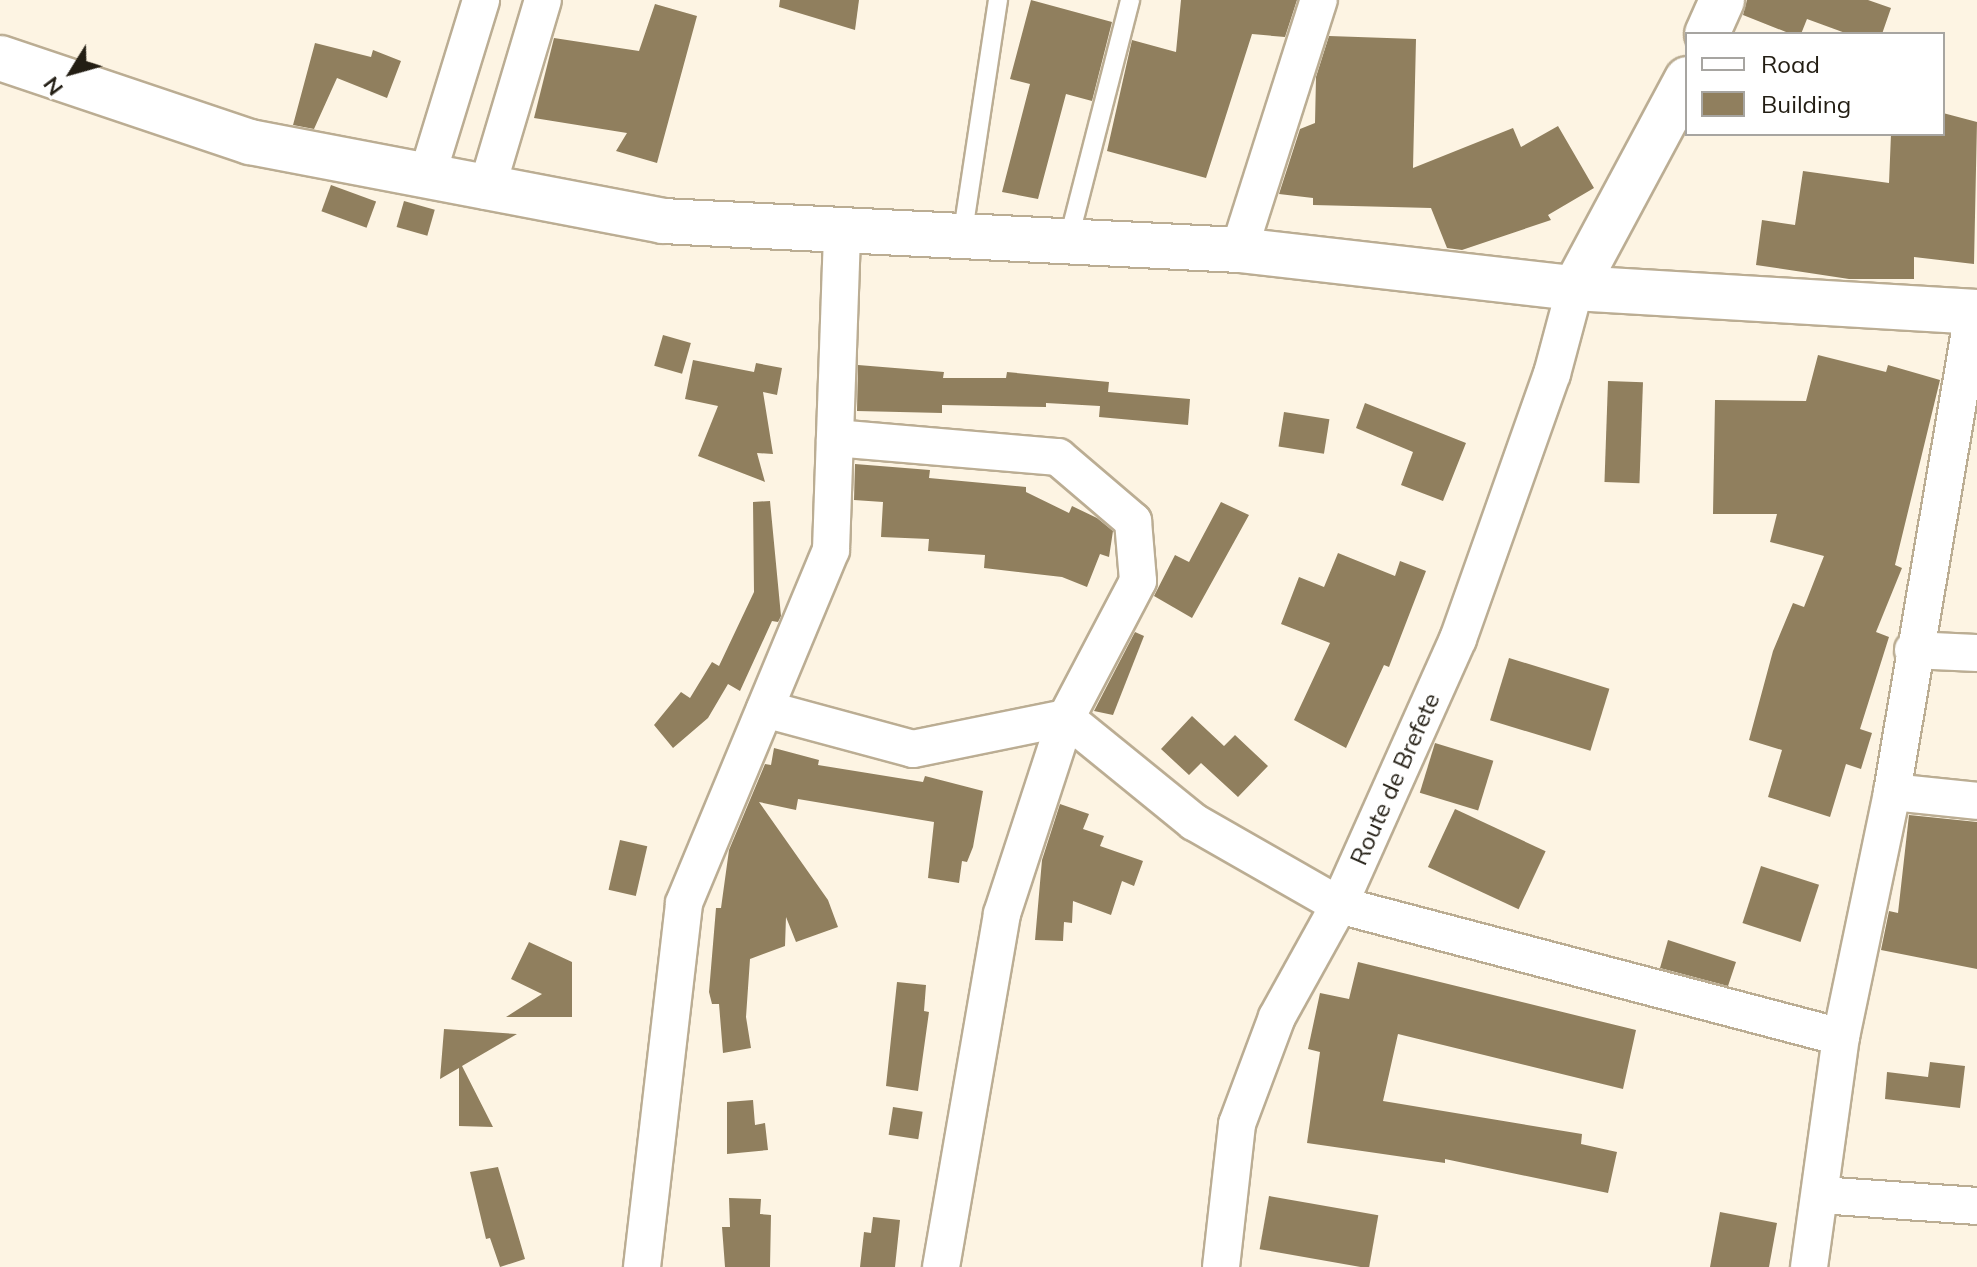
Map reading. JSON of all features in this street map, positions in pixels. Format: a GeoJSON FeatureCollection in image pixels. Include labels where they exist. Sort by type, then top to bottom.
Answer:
{"type":"FeatureCollection","features":[{"type":"Feature","properties":{"kind":"main road"},"geometry":{"type":"LineString","coordinates":[[1708,32],[1722,0]]}},
{"type":"Feature","properties":{"kind":"main road"},"geometry":{"type":"LineString","coordinates":[[0,58],[250,142],[427,176],[486,191],[663,221],[1067,245],[1239,250],[1575,288],[1975,312]]}},
{"type":"Feature","properties":{"kind":"main road"},"geometry":{"type":"LineString","coordinates":[[1575,288],[1685,83]]}},
{"type":"Feature","properties":{"kind":"street"},"geometry":{"type":"LineString","coordinates":[[427,176],[481,0]]}},
{"type":"Feature","properties":{"kind":"street"},"geometry":{"type":"LineString","coordinates":[[486,191],[543,0]]}},
{"type":"Feature","properties":{"kind":"street"},"geometry":{"type":"LineString","coordinates":[[1239,250],[1319,0]]}},
{"type":"Feature","properties":{"kind":"street"},"geometry":{"type":"LineString","coordinates":[[642,1267],[684,903],[831,550],[842,232]]}},
{"type":"Feature","properties":{"kind":"street","name":"Route de Brefete"},"geometry":{"type":"LineString","coordinates":[[1221,1267],[1237,1124],[1277,1017],[1339,905],[1458,639],[1552,374],[1575,288]]}},
{"type":"Feature","properties":{"kind":"street"},"geometry":{"type":"LineString","coordinates":[[1809,1267],[1841,1037],[1892,792],[1913,650],[1975,312]]}},
{"type":"Feature","properties":{"kind":"street"},"geometry":{"type":"LineString","coordinates":[[835,438],[1058,457],[1133,521],[1138,581],[1066,718],[1002,914],[941,1267]]}},
{"type":"Feature","properties":{"kind":"street"},"geometry":{"type":"LineString","coordinates":[[1913,650],[1977,653]]}},
{"type":"Feature","properties":{"kind":"street"},"geometry":{"type":"LineString","coordinates":[[765,709],[913,749],[1066,718]]}},
{"type":"Feature","properties":{"kind":"street"},"geometry":{"type":"LineString","coordinates":[[1066,718],[1194,822],[1339,905],[1841,1037]]}},
{"type":"Feature","properties":{"kind":"street"},"geometry":{"type":"LineString","coordinates":[[1892,792],[1977,801]]}},
{"type":"Feature","properties":{"kind":"street"},"geometry":{"type":"LineString","coordinates":[[1820,1195],[1977,1206]]}},
{"type":"Feature","properties":{"kind":"lane"},"geometry":{"type":"LineString","coordinates":[[962,239],[998,0]]}},
{"type":"Feature","properties":{"kind":"lane"},"geometry":{"type":"LineString","coordinates":[[1067,245],[1130,0]]}},
{"type":"Feature","properties":{"kind":"building"},"geometry":{"type":"Polygon","coordinates":[[[780,0],[859,0],[855,30],[779,7],[780,0]]]}},
{"type":"Feature","properties":{"kind":"building"},"geometry":{"type":"Polygon","coordinates":[[[1031,0],[1112,22],[1092,101],[1066,94],[1038,199],[1002,192],[1030,84],[1010,79],[1031,0]]]}},
{"type":"Feature","properties":{"kind":"building"},"geometry":{"type":"Polygon","coordinates":[[[1181,0],[1297,0],[1285,37],[1252,34],[1206,178],[1107,151],[1132,40],[1176,52],[1181,0]]]}},
{"type":"Feature","properties":{"kind":"building"},"geometry":{"type":"Polygon","coordinates":[[[1747,0],[1868,0],[1891,8],[1883,32],[1843,32],[1807,19],[1802,32],[1786,32],[1743,15],[1747,0]]]}},
{"type":"Feature","properties":{"kind":"building"},"geometry":{"type":"Polygon","coordinates":[[[655,4],[697,16],[657,163],[616,151],[627,133],[534,118],[554,38],[639,51],[655,4]]]}},
{"type":"Feature","properties":{"kind":"building"},"geometry":{"type":"Polygon","coordinates":[[[1329,36],[1416,39],[1413,168],[1513,128],[1521,147],[1558,126],[1594,188],[1548,215],[1551,220],[1462,250],[1447,248],[1431,208],[1313,205],[1313,198],[1279,194],[1300,129],[1315,123],[1316,77],[1329,36]]]}},
{"type":"Feature","properties":{"kind":"building"},"geometry":{"type":"Polygon","coordinates":[[[315,43],[371,57],[373,50],[401,61],[387,98],[337,78],[314,129],[293,125],[315,43]]]}},
{"type":"Feature","properties":{"kind":"building"},"geometry":{"type":"Polygon","coordinates":[[[1945,114],[1977,122],[1974,264],[1914,257],[1914,279],[1849,279],[1756,265],[1762,220],[1795,225],[1803,171],[1889,183],[1891,136],[1945,136],[1945,114]]]}},
{"type":"Feature","properties":{"kind":"building"},"geometry":{"type":"Polygon","coordinates":[[[331,185],[376,201],[367,228],[321,211],[331,185]]]}},
{"type":"Feature","properties":{"kind":"building"},"geometry":{"type":"Polygon","coordinates":[[[404,201],[435,210],[427,236],[397,227],[404,201]]]}},
{"type":"Feature","properties":{"kind":"building"},"geometry":{"type":"Polygon","coordinates":[[[663,335],[691,343],[682,374],[654,366],[663,335]]]}},
{"type":"Feature","properties":{"kind":"building"},"geometry":{"type":"Polygon","coordinates":[[[1818,355],[1886,372],[1888,365],[1940,380],[1895,565],[1902,568],[1876,632],[1889,637],[1860,729],[1872,733],[1861,769],[1846,764],[1830,817],[1768,797],[1782,750],[1749,740],[1773,651],[1793,603],[1804,607],[1824,556],[1770,542],[1777,514],[1713,514],[1715,400],[1806,401],[1818,355]]]}},
{"type":"Feature","properties":{"kind":"building"},"geometry":{"type":"Polygon","coordinates":[[[693,360],[754,372],[756,363],[782,368],[777,395],[763,392],[773,454],[757,453],[765,482],[698,456],[718,406],[685,399],[693,360]]]}},
{"type":"Feature","properties":{"kind":"building"},"geometry":{"type":"Polygon","coordinates":[[[858,365],[944,372],[943,378],[1006,378],[1007,372],[1109,382],[1108,392],[1190,399],[1188,425],[1099,417],[1100,406],[1046,403],[1046,407],[942,405],[942,413],[857,411],[858,365]]]}},
{"type":"Feature","properties":{"kind":"building"},"geometry":{"type":"Polygon","coordinates":[[[1608,381],[1643,382],[1639,483],[1604,482],[1608,381]]]}},
{"type":"Feature","properties":{"kind":"building"},"geometry":{"type":"Polygon","coordinates":[[[1365,403],[1466,443],[1443,501],[1401,485],[1413,452],[1356,428],[1365,403]]]}},
{"type":"Feature","properties":{"kind":"building"},"geometry":{"type":"Polygon","coordinates":[[[1284,412],[1329,419],[1324,454],[1279,447],[1284,412]]]}},
{"type":"Feature","properties":{"kind":"building"},"geometry":{"type":"Polygon","coordinates":[[[855,464],[930,470],[929,478],[1026,487],[1026,492],[1069,513],[1072,506],[1097,518],[1113,531],[1109,557],[1100,554],[1087,587],[1062,577],[984,568],[985,555],[928,551],[929,539],[881,537],[883,502],[854,500],[855,464]]]}},
{"type":"Feature","properties":{"kind":"building"},"geometry":{"type":"Polygon","coordinates":[[[770,501],[781,616],[778,622],[772,621],[740,691],[728,684],[708,718],[673,748],[654,725],[681,692],[690,698],[712,662],[719,666],[754,592],[753,502],[770,501]]]}},
{"type":"Feature","properties":{"kind":"building"},"geometry":{"type":"Polygon","coordinates":[[[1221,502],[1249,515],[1192,618],[1154,596],[1175,555],[1189,562],[1221,502]]]}},
{"type":"Feature","properties":{"kind":"building"},"geometry":{"type":"Polygon","coordinates":[[[1338,553],[1395,576],[1400,561],[1426,571],[1389,667],[1384,665],[1346,748],[1294,720],[1330,643],[1281,624],[1299,577],[1324,587],[1338,553]]]}},
{"type":"Feature","properties":{"kind":"building"},"geometry":{"type":"Polygon","coordinates":[[[1135,632],[1144,636],[1113,715],[1094,711],[1135,632]]]}},
{"type":"Feature","properties":{"kind":"building"},"geometry":{"type":"Polygon","coordinates":[[[1509,658],[1609,689],[1590,751],[1490,720],[1509,658]]]}},
{"type":"Feature","properties":{"kind":"building"},"geometry":{"type":"Polygon","coordinates":[[[1192,716],[1224,746],[1235,735],[1268,766],[1238,797],[1201,763],[1189,775],[1161,749],[1192,716]]]}},
{"type":"Feature","properties":{"kind":"building"},"geometry":{"type":"Polygon","coordinates":[[[1435,743],[1493,761],[1478,811],[1420,793],[1435,743]]]}},
{"type":"Feature","properties":{"kind":"building"},"geometry":{"type":"Polygon","coordinates":[[[774,748],[819,760],[818,765],[923,782],[925,776],[983,791],[973,847],[967,862],[962,861],[959,883],[928,878],[934,822],[798,799],[796,810],[759,802],[828,900],[838,927],[796,942],[786,917],[785,946],[750,959],[746,1017],[751,1048],[723,1053],[719,1004],[712,1004],[709,992],[716,908],[721,908],[729,850],[765,764],[771,765],[774,748]]]}},
{"type":"Feature","properties":{"kind":"building"},"geometry":{"type":"Polygon","coordinates":[[[1060,804],[1089,814],[1083,829],[1104,836],[1100,846],[1143,861],[1134,886],[1122,881],[1111,915],[1073,901],[1072,923],[1064,922],[1063,941],[1035,940],[1042,860],[1060,804]]]}},
{"type":"Feature","properties":{"kind":"building"},"geometry":{"type":"Polygon","coordinates":[[[1455,809],[1546,851],[1519,909],[1428,867],[1455,809]]]}},
{"type":"Feature","properties":{"kind":"building"},"geometry":{"type":"Polygon","coordinates":[[[1909,815],[1977,822],[1977,969],[1881,950],[1889,911],[1898,913],[1909,815]]]}},
{"type":"Feature","properties":{"kind":"building"},"geometry":{"type":"Polygon","coordinates":[[[620,840],[647,846],[636,896],[609,890],[620,840]]]}},
{"type":"Feature","properties":{"kind":"building"},"geometry":{"type":"Polygon","coordinates":[[[1761,866],[1819,885],[1800,942],[1742,923],[1761,866]]]}},
{"type":"Feature","properties":{"kind":"building"},"geometry":{"type":"Polygon","coordinates":[[[1668,940],[1736,962],[1728,986],[1660,968],[1668,940]]]}},
{"type":"Feature","properties":{"kind":"building"},"geometry":{"type":"Polygon","coordinates":[[[529,942],[572,962],[572,1017],[506,1017],[542,994],[511,979],[529,942]]]}},
{"type":"Feature","properties":{"kind":"building"},"geometry":{"type":"Polygon","coordinates":[[[1358,962],[1636,1030],[1623,1089],[1398,1034],[1383,1101],[1582,1134],[1581,1144],[1617,1152],[1608,1193],[1445,1159],[1445,1163],[1307,1143],[1320,1052],[1308,1049],[1320,993],[1349,999],[1358,962]]]}},
{"type":"Feature","properties":{"kind":"building"},"geometry":{"type":"Polygon","coordinates":[[[897,982],[926,985],[924,1011],[929,1012],[918,1091],[886,1086],[897,982]]]}},
{"type":"Feature","properties":{"kind":"building"},"geometry":{"type":"Polygon","coordinates":[[[444,1029],[517,1034],[462,1066],[493,1127],[459,1126],[459,1068],[440,1079],[444,1029]]]}},
{"type":"Feature","properties":{"kind":"building"},"geometry":{"type":"Polygon","coordinates":[[[1930,1062],[1965,1066],[1960,1108],[1885,1099],[1887,1072],[1928,1077],[1930,1062]]]}},
{"type":"Feature","properties":{"kind":"building"},"geometry":{"type":"Polygon","coordinates":[[[753,1100],[755,1125],[765,1123],[768,1150],[727,1154],[727,1102],[753,1100]]]}},
{"type":"Feature","properties":{"kind":"building"},"geometry":{"type":"Polygon","coordinates":[[[893,1107],[923,1112],[918,1139],[889,1135],[893,1107]]]}},
{"type":"Feature","properties":{"kind":"building"},"geometry":{"type":"Polygon","coordinates":[[[498,1167],[525,1259],[500,1267],[490,1238],[486,1239],[470,1172],[498,1167]]]}},
{"type":"Feature","properties":{"kind":"building"},"geometry":{"type":"Polygon","coordinates":[[[1269,1196],[1378,1215],[1369,1267],[1260,1249],[1269,1196]]]}},
{"type":"Feature","properties":{"kind":"building"},"geometry":{"type":"Polygon","coordinates":[[[729,1198],[761,1199],[760,1214],[771,1215],[770,1267],[725,1267],[722,1227],[730,1227],[729,1198]]]}},
{"type":"Feature","properties":{"kind":"building"},"geometry":{"type":"Polygon","coordinates":[[[1720,1212],[1777,1223],[1769,1267],[1710,1267],[1720,1212]]]}},
{"type":"Feature","properties":{"kind":"building"},"geometry":{"type":"Polygon","coordinates":[[[873,1217],[900,1220],[895,1267],[860,1267],[864,1232],[871,1233],[873,1217]]]}}]}
